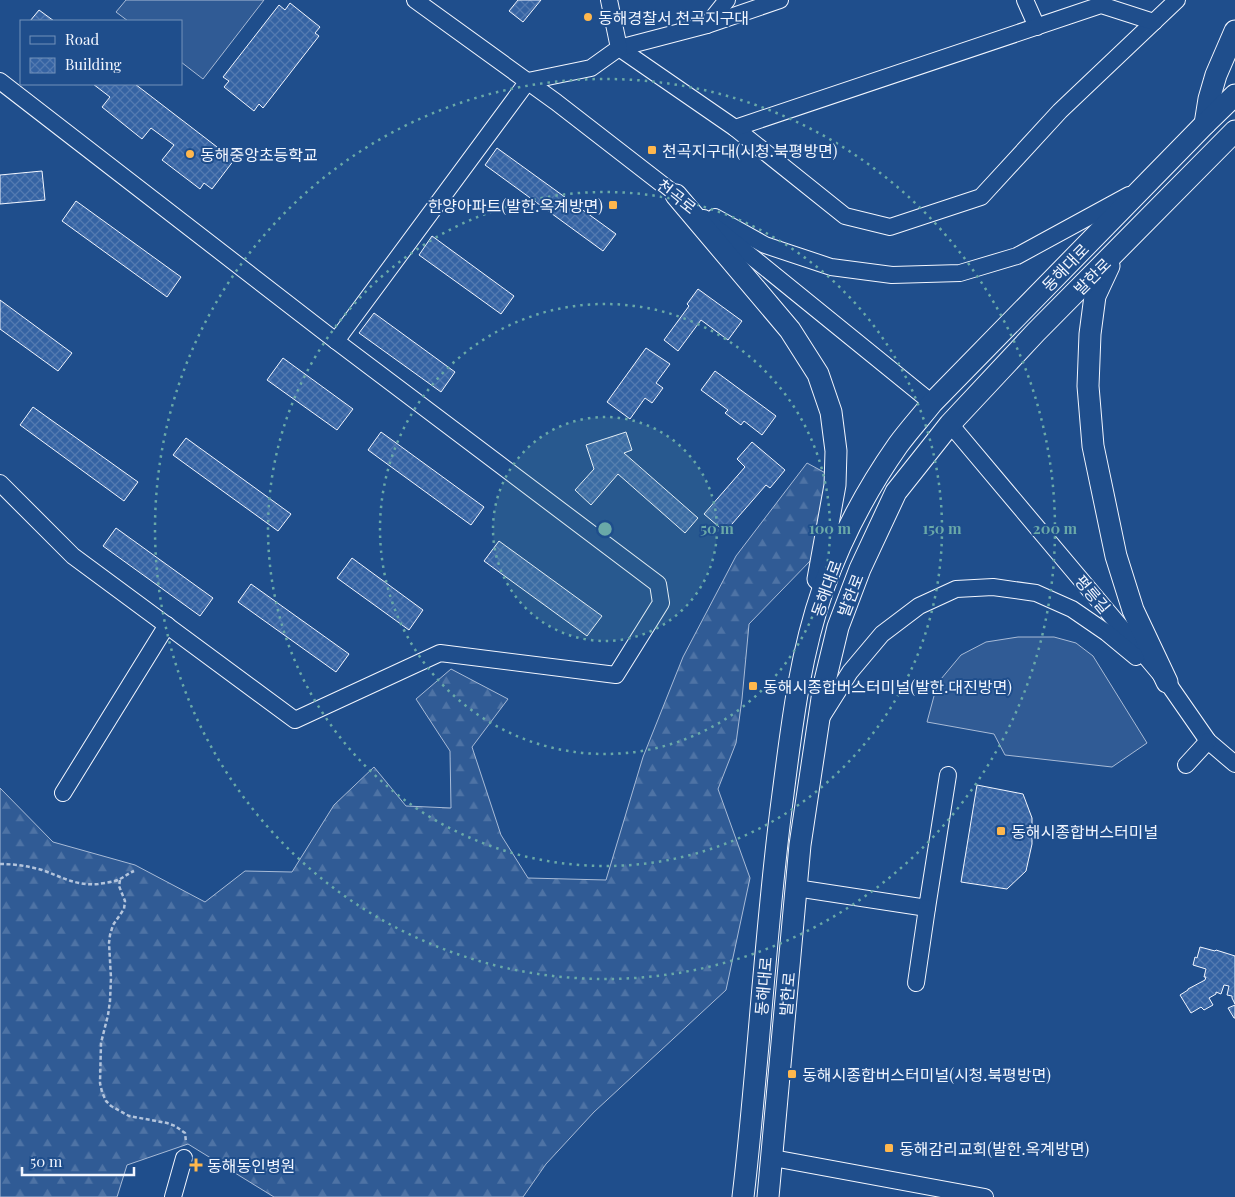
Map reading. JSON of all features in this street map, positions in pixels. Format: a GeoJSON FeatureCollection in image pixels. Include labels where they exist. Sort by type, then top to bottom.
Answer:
{"type":"FeatureCollection","features":[{"type":"Feature","properties":{"kind":"main road"},"geometry":{"type":"LineString","coordinates":[[1205,124],[1216,75],[1235,31]]}},
{"type":"Feature","properties":{"kind":"main road","name":"동해대로"},"geometry":{"type":"LineString","coordinates":[[743,1197],[779,824],[792,716],[805,651],[824,589],[844,539],[869,490],[899,444],[932,402],[1235,95]]}},
{"type":"Feature","properties":{"kind":"main road","name":"발한로"},"geometry":{"type":"LineString","coordinates":[[768,1197],[800,844],[824,685],[838,627],[860,569],[896,492],[950,424],[1032,337],[1235,131]]}},
{"type":"Feature","properties":{"kind":"main road"},"geometry":{"type":"LineString","coordinates":[[676,195],[790,330],[818,374],[831,412],[836,451],[835,485],[805,651]]}},
{"type":"Feature","properties":{"kind":"main road"},"geometry":{"type":"LineString","coordinates":[[1114,253],[1095,296],[1090,334],[1088,386],[1093,446],[1116,556],[1133,610],[1167,682]]}},
{"type":"Feature","properties":{"kind":"main road"},"geometry":{"type":"LineString","coordinates":[[932,402],[950,424]]}},
{"type":"Feature","properties":{"kind":"main road"},"geometry":{"type":"LineString","coordinates":[[748,1154],[773,1158]]}},
{"type":"Feature","properties":{"kind":"street","name":"천곡로"},"geometry":{"type":"LineString","coordinates":[[415,0],[528,81],[676,195],[932,402]]}},
{"type":"Feature","properties":{"kind":"street"},"geometry":{"type":"LineString","coordinates":[[609,0],[619,48],[735,128],[845,216],[890,227],[981,196],[1060,111],[1177,0]]}},
{"type":"Feature","properties":{"kind":"street"},"geometry":{"type":"LineString","coordinates":[[707,24],[727,0]]}},
{"type":"Feature","properties":{"kind":"street"},"geometry":{"type":"LineString","coordinates":[[336,341],[528,81],[591,68],[619,48],[707,24],[780,0]]}},
{"type":"Feature","properties":{"kind":"street"},"geometry":{"type":"LineString","coordinates":[[1025,0],[1037,27]]}},
{"type":"Feature","properties":{"kind":"street"},"geometry":{"type":"LineString","coordinates":[[735,128],[1101,5],[1154,22]]}},
{"type":"Feature","properties":{"kind":"street"},"geometry":{"type":"LineString","coordinates":[[0,81],[336,341],[658,584],[661,602],[616,675],[440,653],[296,720],[73,556],[0,483]]}},
{"type":"Feature","properties":{"kind":"street"},"geometry":{"type":"LineString","coordinates":[[676,195],[765,245],[830,267],[892,275],[960,272],[1017,256],[1142,188]]}},
{"type":"Feature","properties":{"kind":"street","name":"평릉길"},"geometry":{"type":"LineString","coordinates":[[950,424],[1167,682],[1208,741],[1235,764]]}},
{"type":"Feature","properties":{"kind":"street"},"geometry":{"type":"LineString","coordinates":[[818,722],[850,672],[882,634],[919,606],[956,589],[993,587],[1036,593],[1072,609],[1100,628],[1167,682]]}},
{"type":"Feature","properties":{"kind":"street"},"geometry":{"type":"LineString","coordinates":[[63,793],[167,625]]}},
{"type":"Feature","properties":{"kind":"street"},"geometry":{"type":"LineString","coordinates":[[1186,765],[1208,741]]}},
{"type":"Feature","properties":{"kind":"street"},"geometry":{"type":"LineString","coordinates":[[916,984],[948,775]]}},
{"type":"Feature","properties":{"kind":"street"},"geometry":{"type":"LineString","coordinates":[[796,888],[927,908]]}},
{"type":"Feature","properties":{"kind":"street"},"geometry":{"type":"LineString","coordinates":[[173,1197],[184,1158]]}},
{"type":"Feature","properties":{"kind":"street"},"geometry":{"type":"LineString","coordinates":[[773,1158],[984,1197]]}},
{"type":"Feature","properties":{"kind":"path"},"geometry":{"type":"LineString","coordinates":[[0,864],[23,865],[75,883],[88,884],[120,880],[126,874],[134,871]]}},
{"type":"Feature","properties":{"kind":"path"},"geometry":{"type":"LineString","coordinates":[[120,880],[119,886],[125,901],[124,909],[113,925],[109,943],[110,1001],[101,1043],[102,1092],[106,1101],[111,1106],[129,1116],[167,1123],[185,1133],[184,1158]]}},
{"type":"Feature","properties":{"kind":"green space"},"geometry":{"type":"Polygon","coordinates":[[[807,463],[844,483],[812,559],[749,624],[736,743],[718,789],[750,878],[726,990],[594,1112],[546,1164],[523,1197],[274,1197],[188,1144],[127,1165],[117,1197],[0,1197],[0,788],[53,842],[135,865],[205,902],[245,871],[292,872],[334,805],[374,767],[406,806],[451,808],[450,751],[416,699],[451,669],[508,699],[472,747],[501,835],[528,878],[606,880],[643,757],[683,657],[736,556],[807,463]]]}},
{"type":"Feature","properties":{"kind":"shaded area"},"geometry":{"type":"Polygon","coordinates":[[[126,0],[264,0],[203,79],[182,63],[182,20],[127,20],[116,12],[126,0]]]}},
{"type":"Feature","properties":{"kind":"shaded area"},"geometry":{"type":"Polygon","coordinates":[[[1018,637],[1054,637],[1076,643],[1093,656],[1147,743],[1112,767],[1005,755],[994,734],[927,722],[941,679],[961,655],[986,642],[1018,637]]]}},
{"type":"Feature","properties":{"kind":"building"},"geometry":{"type":"Polygon","coordinates":[[[518,0],[541,0],[523,22],[509,11],[518,0]]]}},
{"type":"Feature","properties":{"kind":"building"},"geometry":{"type":"Polygon","coordinates":[[[290,3],[320,27],[315,33],[319,36],[263,108],[259,104],[254,111],[224,87],[229,81],[223,77],[279,5],[285,10],[290,3]]]}},
{"type":"Feature","properties":{"kind":"building"},"geometry":{"type":"Polygon","coordinates":[[[39,10],[53,20],[31,20],[39,10]]]}},
{"type":"Feature","properties":{"kind":"building"},"geometry":{"type":"Polygon","coordinates":[[[94,85],[136,85],[234,160],[212,189],[204,183],[200,189],[162,160],[174,145],[151,128],[142,139],[102,107],[110,97],[94,85]]]}},
{"type":"Feature","properties":{"kind":"building"},"geometry":{"type":"Polygon","coordinates":[[[497,148],[616,234],[603,251],[485,165],[497,148]]]}},
{"type":"Feature","properties":{"kind":"building"},"geometry":{"type":"Polygon","coordinates":[[[42,171],[45,200],[0,204],[0,175],[42,171]]]}},
{"type":"Feature","properties":{"kind":"building"},"geometry":{"type":"Polygon","coordinates":[[[76,201],[181,277],[167,297],[62,221],[76,201]]]}},
{"type":"Feature","properties":{"kind":"building"},"geometry":{"type":"Polygon","coordinates":[[[432,236],[514,296],[501,314],[419,255],[432,236]]]}},
{"type":"Feature","properties":{"kind":"building"},"geometry":{"type":"Polygon","coordinates":[[[698,289],[742,321],[728,340],[701,320],[678,351],[664,340],[689,306],[687,304],[698,289]]]}},
{"type":"Feature","properties":{"kind":"building"},"geometry":{"type":"Polygon","coordinates":[[[0,300],[72,353],[58,371],[0,329],[0,300]]]}},
{"type":"Feature","properties":{"kind":"building"},"geometry":{"type":"Polygon","coordinates":[[[374,313],[455,372],[441,392],[359,333],[374,313]]]}},
{"type":"Feature","properties":{"kind":"building"},"geometry":{"type":"Polygon","coordinates":[[[646,348],[670,364],[656,383],[663,388],[652,403],[645,398],[630,419],[607,402],[646,348]]]}},
{"type":"Feature","properties":{"kind":"building"},"geometry":{"type":"Polygon","coordinates":[[[283,358],[353,409],[337,430],[267,380],[283,358]]]}},
{"type":"Feature","properties":{"kind":"building"},"geometry":{"type":"Polygon","coordinates":[[[715,371],[776,416],[762,435],[744,421],[741,425],[725,413],[728,410],[701,390],[715,371]]]}},
{"type":"Feature","properties":{"kind":"building"},"geometry":{"type":"Polygon","coordinates":[[[33,407],[138,482],[124,501],[20,425],[33,407]]]}},
{"type":"Feature","properties":{"kind":"building"},"geometry":{"type":"Polygon","coordinates":[[[381,432],[484,507],[471,525],[368,450],[381,432]]]}},
{"type":"Feature","properties":{"kind":"building"},"geometry":{"type":"Polygon","coordinates":[[[626,432],[632,450],[624,453],[698,518],[685,533],[618,474],[591,505],[575,490],[594,469],[586,445],[626,432]]]}},
{"type":"Feature","properties":{"kind":"building"},"geometry":{"type":"Polygon","coordinates":[[[186,438],[291,514],[278,531],[173,455],[186,438]]]}},
{"type":"Feature","properties":{"kind":"building"},"geometry":{"type":"Polygon","coordinates":[[[752,442],[785,470],[770,488],[766,485],[725,532],[704,514],[745,467],[737,459],[752,442]]]}},
{"type":"Feature","properties":{"kind":"building"},"geometry":{"type":"Polygon","coordinates":[[[116,528],[213,598],[200,616],[103,546],[116,528]]]}},
{"type":"Feature","properties":{"kind":"building"},"geometry":{"type":"Polygon","coordinates":[[[499,541],[602,616],[587,636],[484,561],[499,541]]]}},
{"type":"Feature","properties":{"kind":"building"},"geometry":{"type":"Polygon","coordinates":[[[352,558],[423,610],[409,630],[337,578],[352,558]]]}},
{"type":"Feature","properties":{"kind":"building"},"geometry":{"type":"Polygon","coordinates":[[[251,584],[349,654],[336,672],[238,602],[251,584]]]}},
{"type":"Feature","properties":{"kind":"building","name":"동해시종합버스터미널"},"geometry":{"type":"Polygon","coordinates":[[[977,785],[1023,794],[1032,818],[1032,844],[1026,871],[1007,889],[961,882],[977,785]]]}},
{"type":"Feature","properties":{"kind":"building"},"geometry":{"type":"Polygon","coordinates":[[[1200,947],[1235,956],[1235,1004],[1232,996],[1227,995],[1229,986],[1224,985],[1221,994],[1216,992],[1216,994],[1209,998],[1213,1005],[1204,1010],[1201,1007],[1191,1013],[1180,995],[1205,980],[1206,969],[1193,965],[1200,947]]]}},
{"type":"Feature","properties":{"kind":"building"},"geometry":{"type":"Polygon","coordinates":[[[1235,1005],[1235,1018],[1234,1018],[1228,1008],[1235,1005]]]}},
{"type":"Feature","properties":{"kind":"place","name":"동해경찰서 천곡지구대"},"geometry":{"type":"Point","coordinates":[588,17]}},
{"type":"Feature","properties":{"kind":"place","name":"천곡지구대(시청.북평방면)"},"geometry":{"type":"Point","coordinates":[652,150]}},
{"type":"Feature","properties":{"kind":"place","name":"동해중앙초등학교"},"geometry":{"type":"Point","coordinates":[190,154]}},
{"type":"Feature","properties":{"kind":"place","name":"한양아파트(발한.옥계방면)"},"geometry":{"type":"Point","coordinates":[613,205]}},
{"type":"Feature","properties":{"kind":"place","name":"동해시종합버스터미널(발한.대진방면)"},"geometry":{"type":"Point","coordinates":[753,686]}},
{"type":"Feature","properties":{"kind":"place","name":"동해시종합버스터미널"},"geometry":{"type":"Point","coordinates":[1001,831]}},
{"type":"Feature","properties":{"kind":"place","name":"동해시종합버스터미널(시청.북평방면)"},"geometry":{"type":"Point","coordinates":[792,1074]}},
{"type":"Feature","properties":{"kind":"place","name":"동해감리교회(발한.옥계방면)"},"geometry":{"type":"Point","coordinates":[889,1148]}},
{"type":"Feature","properties":{"kind":"place","name":"동해동인병원"},"geometry":{"type":"Point","coordinates":[196,1165]}}]}
